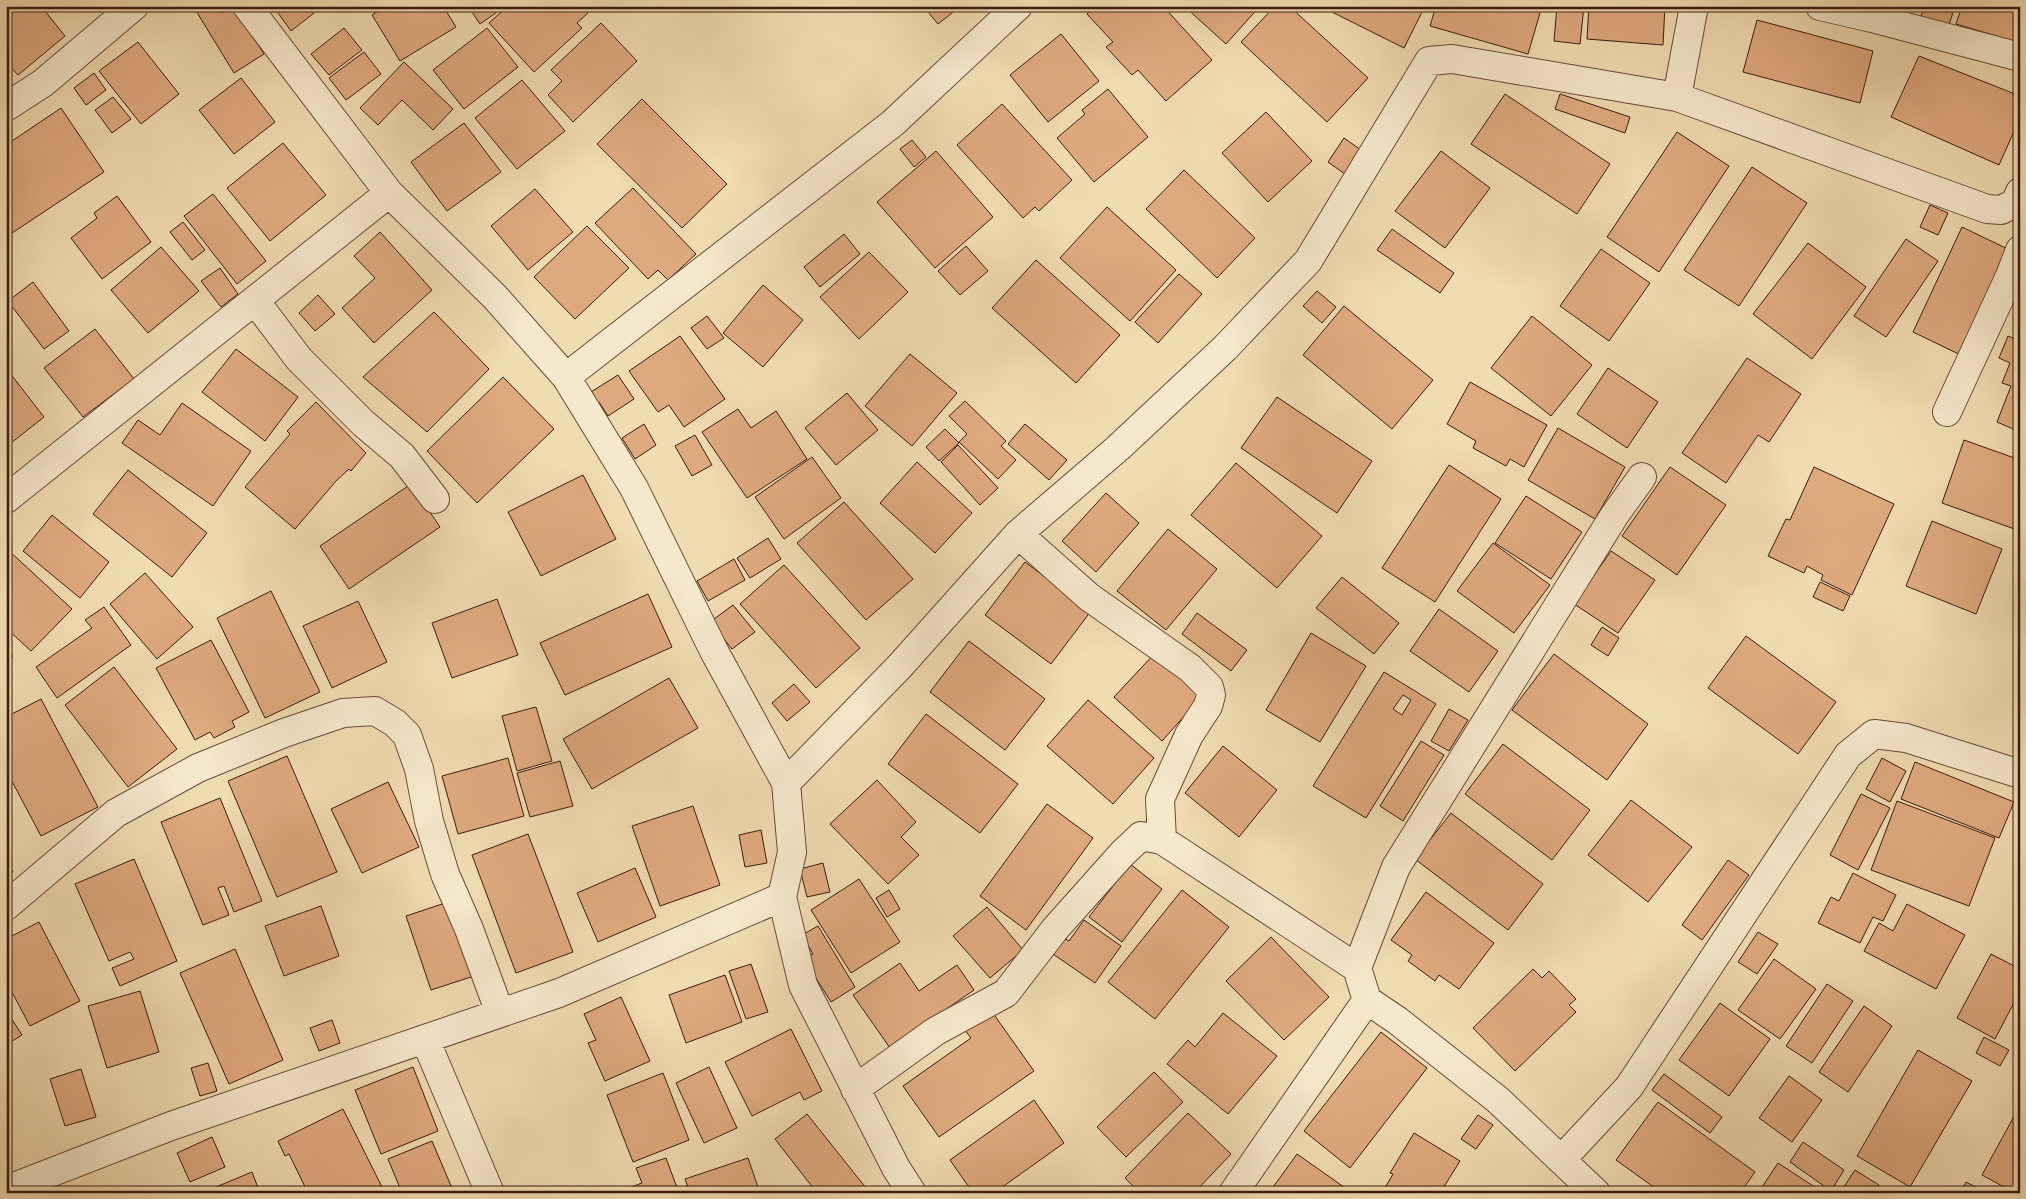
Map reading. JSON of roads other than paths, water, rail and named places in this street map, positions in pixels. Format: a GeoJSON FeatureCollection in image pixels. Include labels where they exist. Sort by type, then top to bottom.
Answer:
{"type":"FeatureCollection","features":[{"type":"Feature","properties":{"kind":"street"},"geometry":{"type":"LineString","coordinates":[[6,107],[43,83],[134,6]]}},
{"type":"Feature","properties":{"kind":"street"},"geometry":{"type":"LineString","coordinates":[[247,6],[390,193],[495,297],[566,377],[634,488],[714,651],[786,783],[792,852],[782,896],[802,985],[896,1168],[912,1193]]}},
{"type":"Feature","properties":{"kind":"street"},"geometry":{"type":"LineString","coordinates":[[566,377],[893,123],[1018,6]]}},
{"type":"Feature","properties":{"kind":"street"},"geometry":{"type":"LineString","coordinates":[[1677,98],[1694,6]]}},
{"type":"Feature","properties":{"kind":"street"},"geometry":{"type":"LineString","coordinates":[[1820,6],[2020,57]]}},
{"type":"Feature","properties":{"kind":"street"},"geometry":{"type":"LineString","coordinates":[[786,783],[900,666],[1018,534],[1118,448],[1225,348],[1308,261],[1429,61],[1452,59],[1677,98],[1987,209],[2001,210],[2018,204]]}},
{"type":"Feature","properties":{"kind":"street"},"geometry":{"type":"LineString","coordinates":[[6,499],[256,302],[390,193]]}},
{"type":"Feature","properties":{"kind":"street"},"geometry":{"type":"LineString","coordinates":[[1947,412],[2020,250]]}},
{"type":"Feature","properties":{"kind":"street"},"geometry":{"type":"LineString","coordinates":[[256,302],[299,359],[363,423],[402,456],[434,499]]}},
{"type":"Feature","properties":{"kind":"street"},"geometry":{"type":"LineString","coordinates":[[1596,1193],[1498,1100],[1398,1021],[1367,1000],[1357,968],[1396,866],[1614,516],[1642,477]]}},
{"type":"Feature","properties":{"kind":"street"},"geometry":{"type":"LineString","coordinates":[[1018,534],[1089,597],[1190,668],[1209,687],[1211,695],[1208,706],[1189,735],[1160,799],[1162,840]]}},
{"type":"Feature","properties":{"kind":"street"},"geometry":{"type":"LineString","coordinates":[[6,906],[116,813],[198,768],[284,733],[343,713],[375,711],[394,723],[407,735],[419,769],[429,821],[445,874],[469,929],[500,1013]]}},
{"type":"Feature","properties":{"kind":"street"},"geometry":{"type":"LineString","coordinates":[[1561,1160],[1629,1087],[1848,755],[1874,734],[1906,738],[2020,774]]}},
{"type":"Feature","properties":{"kind":"street"},"geometry":{"type":"LineString","coordinates":[[855,1089],[936,1031],[1006,992],[1055,929],[1122,854],[1141,836],[1162,840],[1357,968]]}},
{"type":"Feature","properties":{"kind":"street"},"geometry":{"type":"LineString","coordinates":[[6,1190],[171,1126],[559,993],[782,896]]}},
{"type":"Feature","properties":{"kind":"street"},"geometry":{"type":"LineString","coordinates":[[1233,1193],[1367,1000]]}},
{"type":"Feature","properties":{"kind":"street"},"geometry":{"type":"LineString","coordinates":[[425,1039],[490,1193]]}}]}
